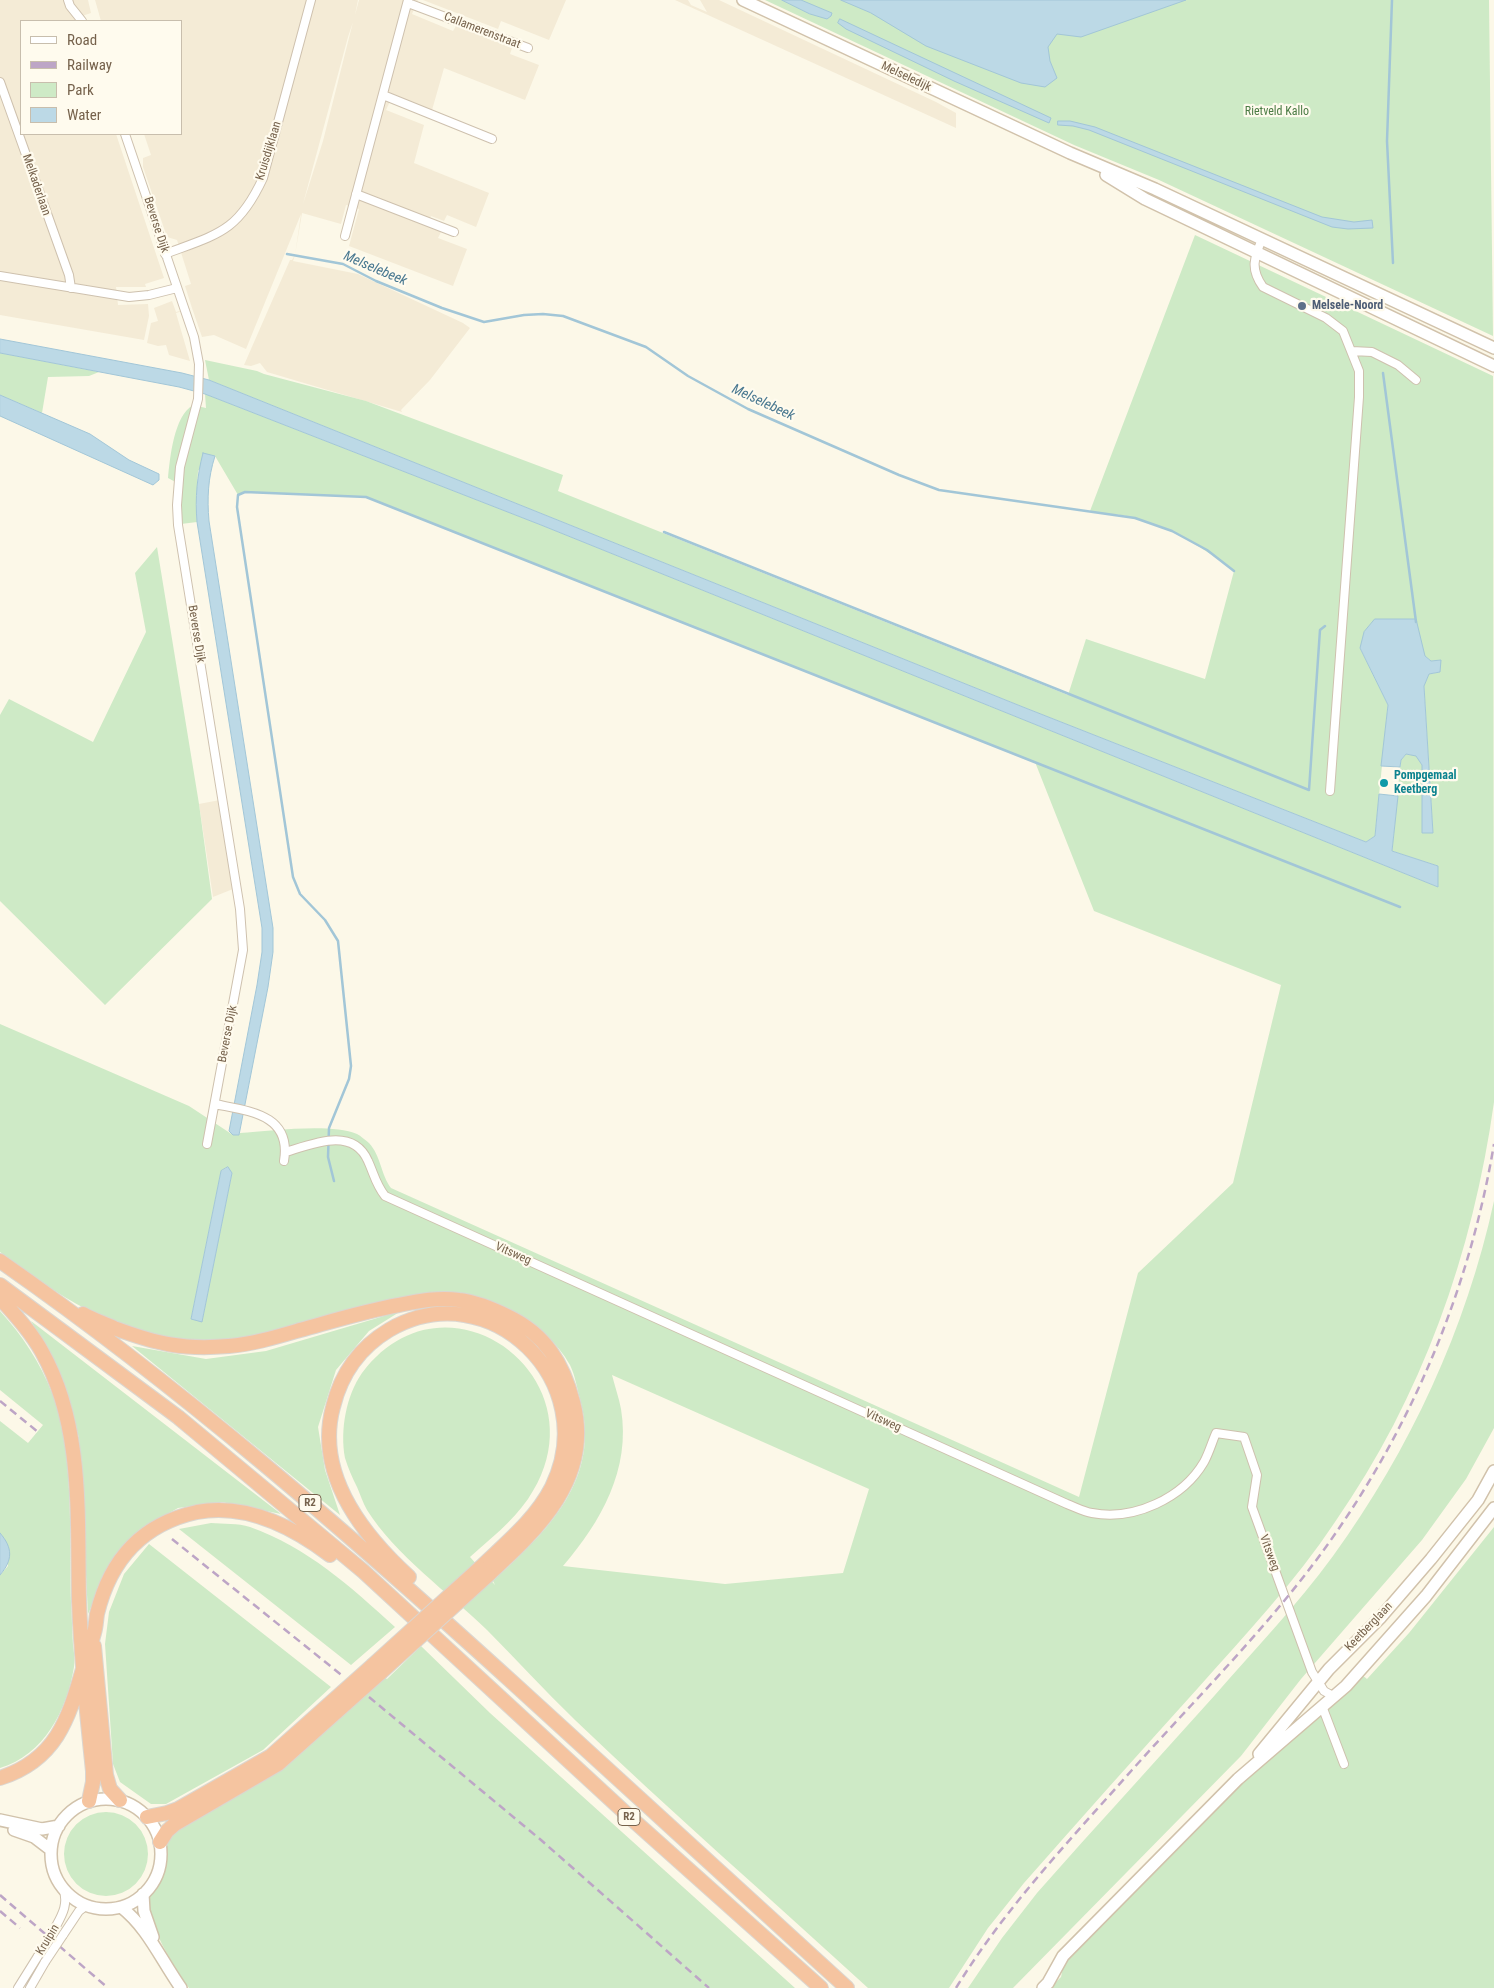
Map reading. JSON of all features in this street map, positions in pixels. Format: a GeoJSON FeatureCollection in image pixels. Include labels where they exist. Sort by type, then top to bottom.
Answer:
{"type":"FeatureCollection","features":[{"type":"Feature","properties":{"kind":"highway","name":"R2"},"geometry":{"type":"LineString","coordinates":[[0,1260],[44,1291],[183,1398],[290,1486],[425,1603],[847,1988]]}},
{"type":"Feature","properties":{"kind":"highway","name":"R2"},"geometry":{"type":"LineString","coordinates":[[0,1285],[178,1417],[363,1571],[596,1787],[821,1988]]}},
{"type":"Feature","properties":{"kind":"highway"},"geometry":{"type":"LineString","coordinates":[[44,1291],[85,1316],[146,1340],[174,1346],[230,1346],[263,1340],[368,1311],[430,1298],[460,1300],[490,1307],[522,1323],[544,1342],[563,1369],[576,1416],[577,1439],[572,1468],[556,1502],[540,1525],[484,1572],[376,1669],[278,1764],[174,1824],[160,1842]]}},
{"type":"Feature","properties":{"kind":"highway"},"geometry":{"type":"LineString","coordinates":[[0,1298],[22,1323],[42,1352],[60,1391],[69,1423],[76,1488],[83,1668],[93,1771],[89,1801]]}},
{"type":"Feature","properties":{"kind":"highway"},"geometry":{"type":"LineString","coordinates":[[484,1572],[525,1526],[540,1507],[552,1486],[560,1466],[564,1440],[563,1417],[558,1394],[548,1374],[534,1354],[521,1340],[505,1329],[484,1320],[462,1314],[436,1314],[407,1320],[374,1339],[357,1357],[341,1381],[331,1414],[329,1434],[335,1474],[355,1516],[372,1540],[392,1562],[475,1639],[565,1730]]}},
{"type":"Feature","properties":{"kind":"highway"},"geometry":{"type":"LineString","coordinates":[[0,1778],[24,1767],[41,1755],[66,1723],[94,1633],[97,1614],[109,1580],[118,1562],[132,1545],[149,1531],[166,1521],[204,1511],[222,1510],[245,1513],[267,1519],[308,1538],[441,1642]]}},
{"type":"Feature","properties":{"kind":"highway"},"geometry":{"type":"LineString","coordinates":[[94,1633],[94,1654],[106,1775],[110,1789],[120,1800]]}},
{"type":"Feature","properties":{"kind":"highway"},"geometry":{"type":"LineString","coordinates":[[147,1817],[157,1816],[178,1809],[271,1756],[376,1669]]}},
{"type":"Feature","properties":{"kind":"main road","name":"Melseledijk"},"geometry":{"type":"LineString","coordinates":[[743,0],[1070,153],[1155,188],[1494,348]]}},
{"type":"Feature","properties":{"kind":"main road","name":"Melseledijk"},"geometry":{"type":"LineString","coordinates":[[1070,153],[1145,199],[1494,366]]}},
{"type":"Feature","properties":{"kind":"main road","name":"Keetberglaan"},"geometry":{"type":"LineString","coordinates":[[1238,1779],[1329,1668],[1381,1617],[1432,1559],[1478,1500],[1494,1471]]}},
{"type":"Feature","properties":{"kind":"main road","name":"Keetberglaan"},"geometry":{"type":"LineString","coordinates":[[1034,1988],[1042,1980],[1052,1964],[1063,1956],[1238,1779],[1346,1686],[1426,1596],[1494,1508]]}},
{"type":"Feature","properties":{"kind":"main road"},"geometry":{"type":"LineString","coordinates":[[104,1799],[120,1800],[135,1807],[153,1825],[160,1842],[161,1854],[156,1876],[143,1894],[136,1900],[121,1907],[110,1909],[87,1905],[78,1901],[63,1888],[52,1866],[51,1850],[53,1837],[66,1815],[77,1807],[89,1801],[104,1799]]}},
{"type":"Feature","properties":{"kind":"main road"},"geometry":{"type":"LineString","coordinates":[[0,1822],[42,1829],[59,1826]]}},
{"type":"Feature","properties":{"kind":"main road"},"geometry":{"type":"LineString","coordinates":[[0,1822],[12,1829],[34,1837],[51,1850]]}},
{"type":"Feature","properties":{"kind":"main road"},"geometry":{"type":"LineString","coordinates":[[143,1894],[145,1916],[157,1948]]}},
{"type":"Feature","properties":{"kind":"main road"},"geometry":{"type":"LineString","coordinates":[[121,1907],[134,1918],[157,1948],[182,1988]]}},
{"type":"Feature","properties":{"kind":"main road","name":"Keetberglaan"},"geometry":{"type":"LineString","coordinates":[[1043,1988],[1048,1983],[1063,1956]]}},
{"type":"Feature","properties":{"kind":"street"},"geometry":{"type":"LineString","coordinates":[[68,0],[70,6],[82,20]]}},
{"type":"Feature","properties":{"kind":"street","name":"Kruisdijklaan"},"geometry":{"type":"LineString","coordinates":[[165,254],[215,236],[243,214],[253,199],[263,178],[311,0]]}},
{"type":"Feature","properties":{"kind":"street","name":"Callamerenstraat"},"geometry":{"type":"LineString","coordinates":[[345,236],[408,1],[528,48]]}},
{"type":"Feature","properties":{"kind":"street","name":"Melkaderlaan"},"geometry":{"type":"LineString","coordinates":[[0,82],[69,275],[71,288]]}},
{"type":"Feature","properties":{"kind":"street"},"geometry":{"type":"LineString","coordinates":[[383,95],[492,139]]}},
{"type":"Feature","properties":{"kind":"street","name":"Beverse Dijk"},"geometry":{"type":"LineString","coordinates":[[125,135],[194,337],[200,372],[198,399],[180,467],[177,505],[178,525],[242,930],[243,950],[208,1144]]}},
{"type":"Feature","properties":{"kind":"street"},"geometry":{"type":"LineString","coordinates":[[356,194],[454,232]]}},
{"type":"Feature","properties":{"kind":"street"},"geometry":{"type":"LineString","coordinates":[[1262,238],[1256,253],[1254,267],[1256,277],[1262,287],[1326,318],[1343,332],[1359,371],[1359,397],[1330,791]]}},
{"type":"Feature","properties":{"kind":"street"},"geometry":{"type":"LineString","coordinates":[[0,276],[129,297],[149,295],[176,288]]}},
{"type":"Feature","properties":{"kind":"street"},"geometry":{"type":"LineString","coordinates":[[1352,351],[1372,352],[1398,365],[1416,380]]}},
{"type":"Feature","properties":{"kind":"street"},"geometry":{"type":"LineString","coordinates":[[215,1104],[267,1117],[278,1127],[286,1152],[284,1161]]}},
{"type":"Feature","properties":{"kind":"street","name":"Vitsweg"},"geometry":{"type":"LineString","coordinates":[[286,1152],[319,1142],[334,1140],[354,1144],[368,1160],[378,1187],[385,1196],[1040,1492],[1092,1513],[1117,1514],[1138,1511],[1165,1500],[1189,1481],[1204,1462],[1216,1433],[1244,1437],[1257,1475],[1252,1507],[1312,1672],[1318,1682]]}},
{"type":"Feature","properties":{"kind":"street"},"geometry":{"type":"LineString","coordinates":[[1318,1682],[1324,1691],[1333,1696]]}},
{"type":"Feature","properties":{"kind":"street"},"geometry":{"type":"LineString","coordinates":[[1322,1706],[1344,1764]]}},
{"type":"Feature","properties":{"kind":"street","name":"Kruipin"},"geometry":{"type":"LineString","coordinates":[[18,1988],[66,1907],[63,1888]]}},
{"type":"Feature","properties":{"kind":"street","name":"Kruipin"},"geometry":{"type":"LineString","coordinates":[[30,1988],[79,1910],[87,1905]]}},
{"type":"Feature","properties":{"kind":"shaded area"},"geometry":{"type":"Polygon","coordinates":[[[0,0],[88,0],[91,13],[77,20],[20,20],[20,135],[116,135],[164,278],[145,284],[146,287],[116,287],[118,305],[148,304],[149,316],[144,340],[0,315],[0,0]]]}},
{"type":"Feature","properties":{"kind":"shaded area"},"geometry":{"type":"Polygon","coordinates":[[[95,0],[358,0],[355,15],[359,0],[418,0],[412,14],[453,31],[456,26],[512,48],[510,54],[539,65],[525,100],[444,68],[432,110],[393,95],[386,110],[424,125],[414,163],[489,193],[476,227],[447,215],[444,221],[431,216],[427,226],[441,232],[438,238],[467,249],[453,286],[349,246],[359,209],[346,205],[341,224],[302,213],[295,255],[301,214],[246,349],[214,335],[202,337],[185,286],[191,284],[177,240],[167,237],[143,167],[143,158],[151,155],[144,135],[182,135],[182,20],[101,20],[95,0]],[[353,22],[348,37],[303,204],[323,141],[353,22]]]}},
{"type":"Feature","properties":{"kind":"shaded area"},"geometry":{"type":"Polygon","coordinates":[[[423,0],[566,0],[549,40],[501,21],[498,29],[423,0]]]}},
{"type":"Feature","properties":{"kind":"shaded area"},"geometry":{"type":"Polygon","coordinates":[[[675,0],[688,0],[691,5],[707,12],[700,0],[719,0],[936,102],[956,113],[956,128],[675,0]]]}},
{"type":"Feature","properties":{"kind":"shaded area"},"geometry":{"type":"Polygon","coordinates":[[[295,255],[293,261],[358,274],[470,328],[430,380],[401,410],[402,412],[267,372],[260,363],[251,366],[244,365],[290,260],[295,255]]]}},
{"type":"Feature","properties":{"kind":"shaded area"},"geometry":{"type":"Polygon","coordinates":[[[172,301],[176,312],[192,308],[176,313],[190,361],[169,355],[166,345],[158,346],[147,343],[151,323],[158,321],[154,308],[172,301]]]}},
{"type":"Feature","properties":{"kind":"shaded area"},"geometry":{"type":"Polygon","coordinates":[[[220,800],[233,889],[213,897],[199,804],[220,800]]]}},
{"type":"Feature","properties":{"kind":"green space","name":"Rietveld Kallo"},"geometry":{"type":"Polygon","coordinates":[[[765,0],[1489,0],[1493,336],[1159,180],[1074,145],[765,0]]]}},
{"type":"Feature","properties":{"kind":"green space"},"geometry":{"type":"Polygon","coordinates":[[[1195,235],[1493,376],[1494,1102],[1473,1214],[1439,1322],[1418,1374],[1394,1425],[1366,1474],[1320,1544],[1252,1628],[1024,1883],[988,1928],[949,1988],[868,1988],[684,1822],[575,1720],[487,1630],[392,1543],[366,1507],[345,1458],[343,1436],[348,1403],[356,1382],[362,1373],[397,1341],[435,1328],[473,1332],[507,1349],[533,1377],[548,1414],[548,1455],[528,1499],[522,1507],[501,1530],[470,1557],[495,1585],[493,1581],[532,1543],[565,1502],[576,1479],[583,1455],[585,1428],[575,1377],[565,1357],[552,1341],[530,1322],[513,1312],[487,1300],[459,1293],[434,1293],[410,1297],[367,1306],[258,1335],[203,1342],[155,1336],[101,1316],[76,1304],[0,1252],[0,1024],[189,1106],[233,1135],[316,1128],[357,1134],[373,1148],[391,1188],[1079,1497],[1138,1273],[1233,1183],[1281,985],[1094,911],[1035,762],[366,497],[246,492],[238,495],[215,456],[210,455],[198,471],[197,522],[181,524],[181,485],[168,478],[177,427],[181,418],[193,405],[206,408],[205,394],[541,525],[1438,887],[1438,866],[1392,851],[1401,760],[1406,754],[1416,755],[1422,765],[1422,833],[1433,833],[1424,685],[1429,674],[1440,672],[1440,660],[1431,661],[1425,656],[1360,648],[1388,705],[1375,836],[1366,842],[1023,707],[209,380],[205,360],[257,371],[366,401],[563,475],[558,491],[1068,695],[1086,639],[1205,679],[1234,571],[1200,547],[1150,522],[1090,511],[1195,235]],[[227,1167],[221,1171],[191,1319],[202,1321],[232,1173],[227,1167]],[[612,1375],[621,1409],[623,1431],[622,1453],[617,1473],[601,1513],[590,1531],[563,1566],[725,1584],[843,1573],[869,1489],[612,1375]]]}},
{"type":"Feature","properties":{"kind":"green space"},"geometry":{"type":"Polygon","coordinates":[[[0,353],[99,372],[89,376],[48,377],[42,413],[0,395],[0,353]]]}},
{"type":"Feature","properties":{"kind":"green space"},"geometry":{"type":"Polygon","coordinates":[[[157,547],[199,804],[212,899],[105,1005],[0,901],[0,715],[9,699],[93,742],[146,632],[135,573],[157,547]]]}},
{"type":"Feature","properties":{"kind":"green space"},"geometry":{"type":"Polygon","coordinates":[[[1494,1201],[1494,1428],[1466,1479],[1422,1540],[1301,1679],[1241,1756],[1013,1988],[968,1988],[1002,1938],[1037,1893],[1290,1609],[1333,1556],[1361,1516],[1387,1474],[1410,1431],[1432,1387],[1451,1342],[1468,1296],[1494,1201]]]}},
{"type":"Feature","properties":{"kind":"green space"},"geometry":{"type":"Polygon","coordinates":[[[0,1311],[23,1339],[36,1360],[52,1393],[59,1416],[68,1469],[74,1667],[66,1699],[51,1729],[29,1753],[16,1762],[0,1768],[0,1575],[8,1566],[0,1533],[0,1421],[28,1443],[43,1425],[0,1390],[0,1311]]]}},
{"type":"Feature","properties":{"kind":"green space"},"geometry":{"type":"Polygon","coordinates":[[[401,1311],[369,1331],[336,1370],[318,1427],[325,1470],[340,1515],[132,1346],[206,1359],[266,1351],[401,1311]]]}},
{"type":"Feature","properties":{"kind":"green space"},"geometry":{"type":"Polygon","coordinates":[[[31,1321],[281,1514],[222,1502],[178,1508],[139,1530],[113,1559],[88,1614],[79,1438],[63,1380],[31,1321]]]}},
{"type":"Feature","properties":{"kind":"green space"},"geometry":{"type":"Polygon","coordinates":[[[211,1523],[236,1524],[250,1527],[291,1545],[345,1583],[395,1627],[351,1665],[179,1529],[211,1523]]]}},
{"type":"Feature","properties":{"kind":"green space"},"geometry":{"type":"Polygon","coordinates":[[[1494,1527],[1494,1988],[1050,1988],[1061,1977],[1064,1963],[1246,1778],[1362,1675],[1367,1679],[1409,1633],[1494,1527]]]}},
{"type":"Feature","properties":{"kind":"green space"},"geometry":{"type":"Polygon","coordinates":[[[149,1544],[331,1687],[263,1750],[166,1804],[151,1804],[120,1782],[113,1764],[105,1644],[109,1612],[124,1574],[149,1544]]]}},
{"type":"Feature","properties":{"kind":"green space"},"geometry":{"type":"Polygon","coordinates":[[[421,1646],[490,1713],[795,1988],[189,1988],[162,1944],[149,1908],[149,1897],[164,1874],[167,1846],[172,1835],[384,1677],[387,1679],[421,1646]]]}},
{"type":"Feature","properties":{"kind":"green space"},"geometry":{"type":"Polygon","coordinates":[[[106,1812],[122,1815],[136,1824],[145,1838],[148,1854],[145,1870],[136,1884],[122,1893],[106,1896],[90,1893],[76,1884],[67,1870],[64,1854],[67,1838],[76,1824],[90,1815],[106,1812]]]}},
{"type":"Feature","properties":{"kind":"water"},"geometry":{"type":"Polygon","coordinates":[[[782,0],[801,0],[832,13],[827,19],[810,14],[782,0]]]}},
{"type":"Feature","properties":{"kind":"water"},"geometry":{"type":"Polygon","coordinates":[[[841,0],[1186,0],[1081,37],[1057,34],[1048,47],[1050,61],[1057,78],[1045,87],[1021,83],[926,46],[871,13],[841,0]]]}},
{"type":"Feature","properties":{"kind":"water"},"geometry":{"type":"Polygon","coordinates":[[[840,19],[1051,118],[1049,123],[954,81],[846,29],[838,23],[840,19]]]}},
{"type":"Feature","properties":{"kind":"water"},"geometry":{"type":"Polygon","coordinates":[[[1058,121],[1070,121],[1095,127],[1322,217],[1354,222],[1372,220],[1373,228],[1348,229],[1332,227],[1089,130],[1058,125],[1058,121]]]}},
{"type":"Feature","properties":{"kind":"water"},"geometry":{"type":"Polygon","coordinates":[[[0,339],[182,373],[209,380],[1023,707],[1366,842],[1375,836],[1379,794],[1398,796],[1392,851],[1438,866],[1438,887],[541,525],[205,394],[179,387],[0,353],[0,339]]]}},
{"type":"Feature","properties":{"kind":"water"},"geometry":{"type":"Polygon","coordinates":[[[0,395],[90,434],[129,460],[159,474],[159,480],[153,485],[0,416],[0,395]]]}},
{"type":"Feature","properties":{"kind":"water"},"geometry":{"type":"Polygon","coordinates":[[[203,453],[215,456],[209,488],[209,521],[273,928],[273,952],[268,987],[239,1135],[233,1135],[229,1131],[257,985],[262,952],[262,928],[197,522],[197,487],[203,453]]]}},
{"type":"Feature","properties":{"kind":"water"},"geometry":{"type":"Polygon","coordinates":[[[1375,619],[1416,619],[1425,656],[1431,661],[1441,660],[1440,672],[1429,674],[1424,686],[1433,833],[1422,833],[1422,765],[1416,756],[1406,754],[1401,760],[1400,767],[1381,766],[1388,705],[1360,648],[1364,632],[1375,619]]]}},
{"type":"Feature","properties":{"kind":"water"},"geometry":{"type":"Polygon","coordinates":[[[228,1167],[232,1173],[202,1322],[191,1319],[221,1171],[228,1167]]]}},
{"type":"Feature","properties":{"kind":"water"},"geometry":{"type":"Polygon","coordinates":[[[0,1533],[7,1544],[10,1554],[7,1564],[0,1575],[0,1533]]]}},
{"type":"Feature","properties":{"kind":"waterway"},"geometry":{"type":"LineString","coordinates":[[1392,0],[1387,141],[1393,263]]}},
{"type":"Feature","properties":{"kind":"waterway","name":"Melselebeek"},"geometry":{"type":"LineString","coordinates":[[287,254],[343,264],[376,281],[442,308],[484,322],[524,315],[563,316],[646,347],[688,376],[748,409],[899,475],[939,490],[1135,518],[1172,531],[1207,550],[1234,571]]}},
{"type":"Feature","properties":{"kind":"waterway"},"geometry":{"type":"LineString","coordinates":[[1383,373],[1416,622]]}},
{"type":"Feature","properties":{"kind":"waterway"},"geometry":{"type":"LineString","coordinates":[[334,1181],[328,1157],[329,1128],[349,1079],[351,1066],[338,941],[325,920],[300,894],[293,877],[237,507],[238,495],[245,492],[366,497],[1400,907]]}},
{"type":"Feature","properties":{"kind":"waterway"},"geometry":{"type":"LineString","coordinates":[[664,532],[1309,790],[1320,630],[1325,626]]}},
{"type":"Feature","properties":{"kind":"railway"},"geometry":{"type":"LineString","coordinates":[[956,1988],[995,1930],[1039,1875],[1287,1597],[1342,1523],[1374,1473],[1402,1422],[1427,1369],[1449,1314],[1467,1259],[1482,1202],[1494,1144]]}},
{"type":"Feature","properties":{"kind":"railway"},"geometry":{"type":"LineString","coordinates":[[0,1401],[38,1432]]}},
{"type":"Feature","properties":{"kind":"railway"},"geometry":{"type":"LineString","coordinates":[[172,1539],[344,1677]]}},
{"type":"Feature","properties":{"kind":"railway"},"geometry":{"type":"LineString","coordinates":[[369,1697],[541,1840],[709,1988]]}},
{"type":"Feature","properties":{"kind":"railway"},"geometry":{"type":"LineString","coordinates":[[0,1895],[108,1988]]}},
{"type":"Feature","properties":{"kind":"railway"},"geometry":{"type":"LineString","coordinates":[[0,1911],[20,1928]]}},
{"type":"Feature","properties":{"kind":"place","name":"Melsele-Noord"},"geometry":{"type":"Point","coordinates":[1302,306]}},
{"type":"Feature","properties":{"kind":"place","name":"Pompgemaal Keetberg"},"geometry":{"type":"Point","coordinates":[1384,783]}}]}
